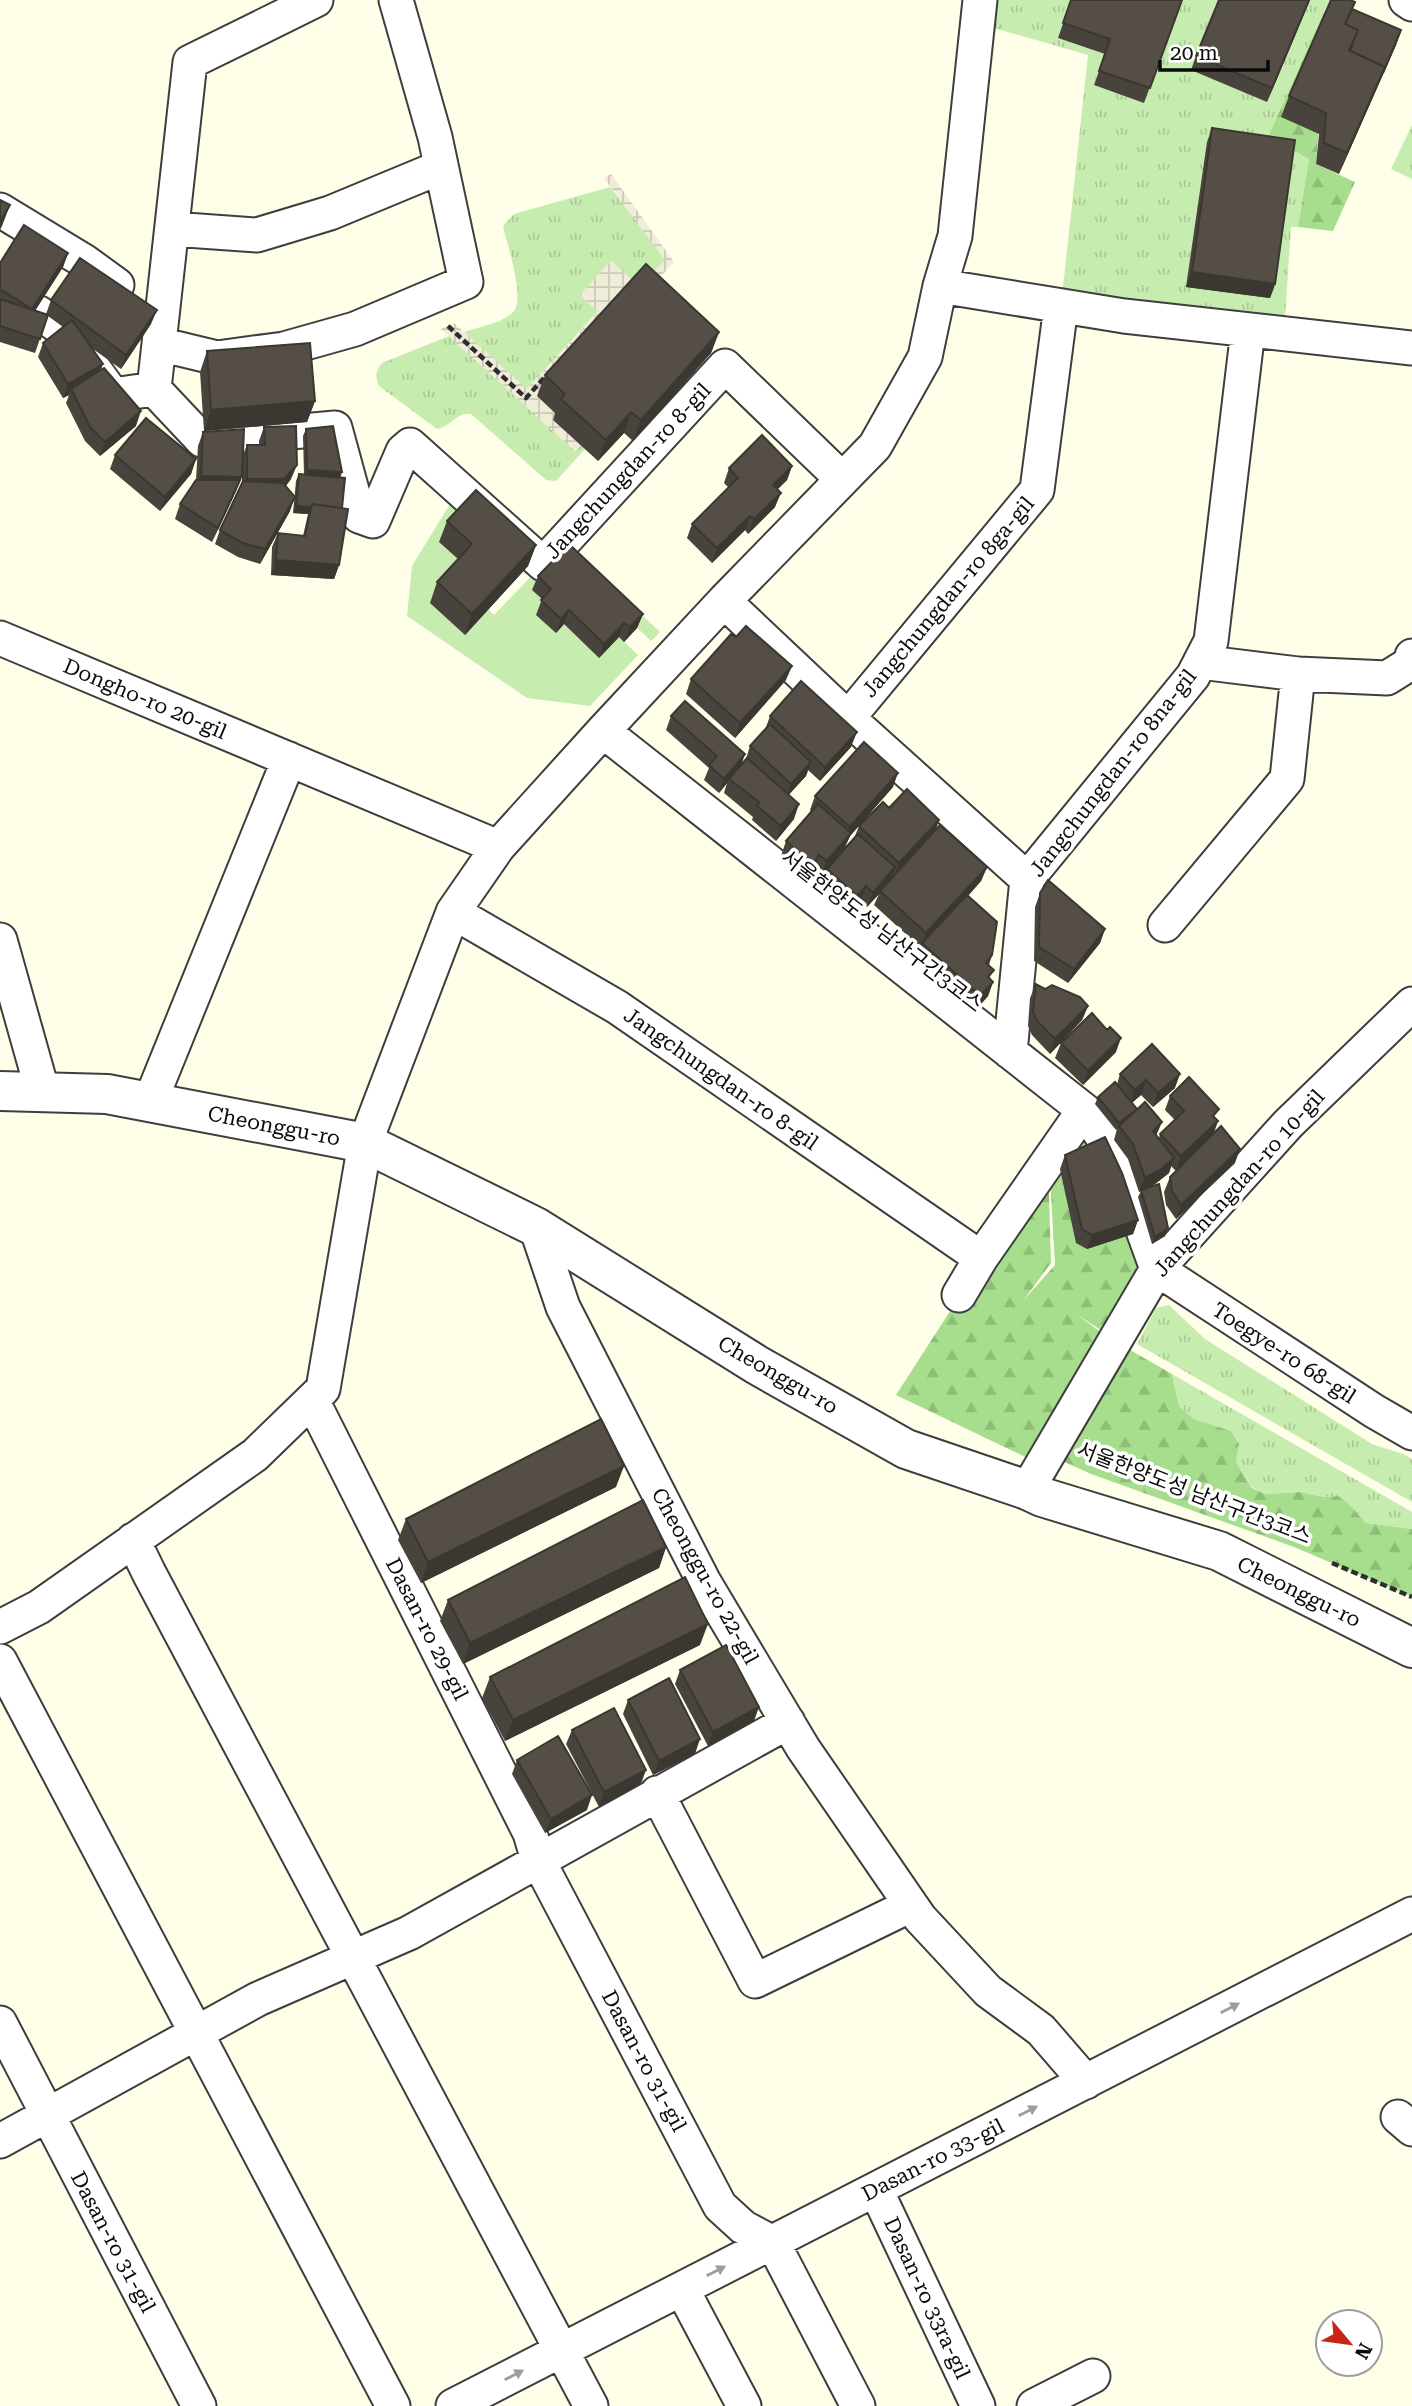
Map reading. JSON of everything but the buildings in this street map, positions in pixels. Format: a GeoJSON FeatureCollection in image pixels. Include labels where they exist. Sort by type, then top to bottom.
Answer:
{"type":"FeatureCollection","features":[{"type":"Feature","properties":{"kind":"street"},"geometry":{"type":"LineString","coordinates":[[39,313],[68,333],[113,395],[154,388],[190,62],[278,8],[316,0]]}},
{"type":"Feature","properties":{"kind":"street"},"geometry":{"type":"LineString","coordinates":[[0,210],[84,261],[160,330],[216,358],[284,349],[355,329],[466,282],[442,167],[396,0]]}},
{"type":"Feature","properties":{"kind":"street"},"geometry":{"type":"LineString","coordinates":[[0,1627],[38,1606],[255,1455],[323,1390],[365,1143],[453,912],[498,847],[603,731],[724,601],[875,446],[925,357],[940,286],[955,236],[980,0]]}},
{"type":"Feature","properties":{"kind":"street"},"geometry":{"type":"LineString","coordinates":[[1406,0],[1412,4]]}},
{"type":"Feature","properties":{"kind":"street"},"geometry":{"type":"LineString","coordinates":[[172,229],[257,235],[330,213],[442,167]]}},
{"type":"Feature","properties":{"kind":"street"},"geometry":{"type":"LineString","coordinates":[[940,286],[1124,316],[1412,348]]}},
{"type":"Feature","properties":{"kind":"street","name":"Jangchungdan-ro 8ga-gil"},"geometry":{"type":"LineString","coordinates":[[848,718],[1037,490],[1061,306]]}},
{"type":"Feature","properties":{"kind":"street","name":"Jangchungdan-ro 8na-gil"},"geometry":{"type":"LineString","coordinates":[[1010,1052],[1027,879],[1193,676],[1211,641],[1248,330]]}},
{"type":"Feature","properties":{"kind":"street","name":"Jangchungdan-ro 8-gil"},"geometry":{"type":"LineString","coordinates":[[154,388],[202,440],[335,428],[359,516],[373,521],[403,451],[410,445],[543,564],[725,366],[842,479]]}},
{"type":"Feature","properties":{"kind":"street"},"geometry":{"type":"LineString","coordinates":[[724,601],[848,718],[1027,879]]}},
{"type":"Feature","properties":{"kind":"street","name":"Dongho-ro 20-gil"},"geometry":{"type":"LineString","coordinates":[[0,638],[498,847]]}},
{"type":"Feature","properties":{"kind":"street","name":"Jangchungdan-ro 8na-gil"},"geometry":{"type":"LineString","coordinates":[[1200,662],[1298,674],[1387,678],[1411,663],[1412,656]]}},
{"type":"Feature","properties":{"kind":"street"},"geometry":{"type":"LineString","coordinates":[[1165,925],[1287,779],[1298,674]]}},
{"type":"Feature","properties":{"kind":"street"},"geometry":{"type":"LineString","coordinates":[[603,731],[1084,1110],[1116,1156],[1157,1269]]}},
{"type":"Feature","properties":{"kind":"street"},"geometry":{"type":"LineString","coordinates":[[150,1102],[289,759]]}},
{"type":"Feature","properties":{"kind":"street","name":"Jangchungdan-ro 8-gil"},"geometry":{"type":"LineString","coordinates":[[453,912],[617,1007],[981,1258]]}},
{"type":"Feature","properties":{"kind":"street"},"geometry":{"type":"LineString","coordinates":[[0,940],[43,1093]]}},
{"type":"Feature","properties":{"kind":"street","name":"Jangchungdan-ro 10-gil"},"geometry":{"type":"LineString","coordinates":[[1027,1490],[1157,1269],[1288,1124],[1412,1004]]}},
{"type":"Feature","properties":{"kind":"street","name":"Cheonggu-ro"},"geometry":{"type":"LineString","coordinates":[[0,1091],[107,1094],[365,1143],[536,1227],[757,1365],[906,1449],[1042,1497],[1219,1551],[1412,1648]]}},
{"type":"Feature","properties":{"kind":"street"},"geometry":{"type":"LineString","coordinates":[[959,1294],[1084,1110]]}},
{"type":"Feature","properties":{"kind":"street","name":"Cheonggu-ro 22-gil"},"geometry":{"type":"LineString","coordinates":[[536,1227],[563,1307],[704,1582],[788,1722],[920,1918],[988,1992],[1041,2030],[1086,2082]]}},
{"type":"Feature","properties":{"kind":"street","name":"Toegye-ro 68-gil"},"geometry":{"type":"LineString","coordinates":[[1157,1269],[1412,1433]]}},
{"type":"Feature","properties":{"kind":"street","name":"Dasan-ro 29-gil"},"geometry":{"type":"LineString","coordinates":[[312,1400],[530,1833],[538,1860]]}},
{"type":"Feature","properties":{"kind":"street"},"geometry":{"type":"LineString","coordinates":[[133,1540],[591,2406]]}},
{"type":"Feature","properties":{"kind":"street"},"geometry":{"type":"LineString","coordinates":[[0,1661],[393,2406]]}},
{"type":"Feature","properties":{"kind":"street"},"geometry":{"type":"LineString","coordinates":[[0,2141],[258,2000],[409,1933],[788,1722]]}},
{"type":"Feature","properties":{"kind":"street"},"geometry":{"type":"LineString","coordinates":[[657,1793],[755,1981],[911,1905]]}},
{"type":"Feature","properties":{"kind":"street","name":"Dasan-ro 31-gil"},"geometry":{"type":"LineString","coordinates":[[538,1860],[720,2206],[743,2227],[773,2243]]}},
{"type":"Feature","properties":{"kind":"street","name":"Dasan-ro 33-gil"},"geometry":{"type":"LineString","coordinates":[[453,2406],[1412,1914]]}},
{"type":"Feature","properties":{"kind":"street"},"geometry":{"type":"LineString","coordinates":[[0,2024],[47,2115]]}},
{"type":"Feature","properties":{"kind":"street","name":"Dasan-ro 31-gil"},"geometry":{"type":"LineString","coordinates":[[47,2115],[199,2406]]}},
{"type":"Feature","properties":{"kind":"street","name":"Dasan-ro 33ra-gil"},"geometry":{"type":"LineString","coordinates":[[876,2190],[978,2406]]}},
{"type":"Feature","properties":{"kind":"street"},"geometry":{"type":"LineString","coordinates":[[773,2243],[858,2406]]}},
{"type":"Feature","properties":{"kind":"street"},"geometry":{"type":"LineString","coordinates":[[682,2289],[744,2406]]}},
{"type":"Feature","properties":{"kind":"street"},"geometry":{"type":"LineString","coordinates":[[1034,2406],[1094,2376]]}},
{"type":"Feature","properties":{"kind":"path"},"geometry":{"type":"LineString","coordinates":[[441,329],[448,326],[526,398],[553,369]]}},
{"type":"Feature","properties":{"kind":"path","name":"서울한양도성 남산구간3코스"},"geometry":{"type":"LineString","coordinates":[[1320,1558],[1412,1597]]}},
{"type":"Feature","properties":{"kind":"green space"},"geometry":{"type":"Polygon","coordinates":[[[997,0],[1071,0],[1058,38],[1105,54],[1094,85],[1144,102],[1177,13],[1159,0],[1220,0],[1266,102],[1310,0],[1330,0],[1268,137],[1309,159],[1298,227],[1291,227],[1284,335],[1061,306],[1088,55],[994,28],[997,0]]]}},
{"type":"Feature","properties":{"kind":"green space"},"geometry":{"type":"Polygon","coordinates":[[[1324,12],[1327,14],[1316,164],[1355,182],[1333,231],[1298,227],[1309,159],[1268,137],[1324,12]]]}},
{"type":"Feature","properties":{"kind":"green space"},"geometry":{"type":"Polygon","coordinates":[[[1412,125],[1412,179],[1391,169],[1412,125]]]}},
{"type":"Feature","properties":{"kind":"green space"},"geometry":{"type":"Polygon","coordinates":[[[610,187],[666,260],[644,281],[634,282],[611,261],[580,295],[598,311],[526,390],[464,332],[504,319],[514,311],[517,304],[516,283],[503,226],[514,214],[610,187]]]}},
{"type":"Feature","properties":{"kind":"green space"},"geometry":{"type":"Polygon","coordinates":[[[449,336],[575,451],[581,445],[585,449],[556,481],[546,480],[471,414],[461,415],[437,429],[379,386],[376,374],[382,363],[449,336]]]}},
{"type":"Feature","properties":{"kind":"green space"},"geometry":{"type":"Polygon","coordinates":[[[453,499],[468,511],[464,565],[494,615],[564,542],[660,632],[651,641],[564,558],[533,590],[546,604],[556,633],[564,624],[599,658],[619,637],[638,655],[590,706],[527,698],[407,616],[412,566],[453,499]]]}},
{"type":"Feature","properties":{"kind":"green space"},"geometry":{"type":"Polygon","coordinates":[[[1080,1120],[1100,1151],[1087,1249],[1133,1234],[1149,1270],[1110,1336],[1076,1314],[1109,1338],[1036,1462],[896,1395],[1048,1159],[1051,1263],[1023,1301],[1055,1265],[1049,1160],[1080,1120]]]}},
{"type":"Feature","properties":{"kind":"green space"},"geometry":{"type":"Polygon","coordinates":[[[1169,1305],[1205,1339],[1372,1444],[1412,1459],[1412,1502],[1137,1344],[1156,1308],[1169,1305]]]}},
{"type":"Feature","properties":{"kind":"green space"},"geometry":{"type":"Polygon","coordinates":[[[1125,1347],[1172,1374],[1179,1406],[1194,1419],[1231,1431],[1239,1444],[1236,1462],[1252,1488],[1265,1494],[1300,1492],[1324,1497],[1338,1496],[1366,1523],[1412,1529],[1412,1597],[1294,1547],[1091,1474],[1058,1459],[1125,1347]]]}},
{"type":"Feature","properties":{"kind":"green space"},"geometry":{"type":"Polygon","coordinates":[[[1172,1374],[1412,1512],[1412,1529],[1366,1523],[1338,1496],[1324,1497],[1300,1492],[1265,1494],[1252,1487],[1236,1462],[1239,1444],[1231,1431],[1194,1419],[1179,1406],[1172,1374]]]}},
{"type":"Feature","properties":{"kind":"shaded area"},"geometry":{"type":"Polygon","coordinates":[[[611,174],[674,262],[537,396],[557,415],[553,420],[581,445],[575,451],[441,329],[454,323],[527,389],[598,312],[580,295],[611,261],[634,282],[644,281],[665,260],[604,178],[611,174]]]}}]}
